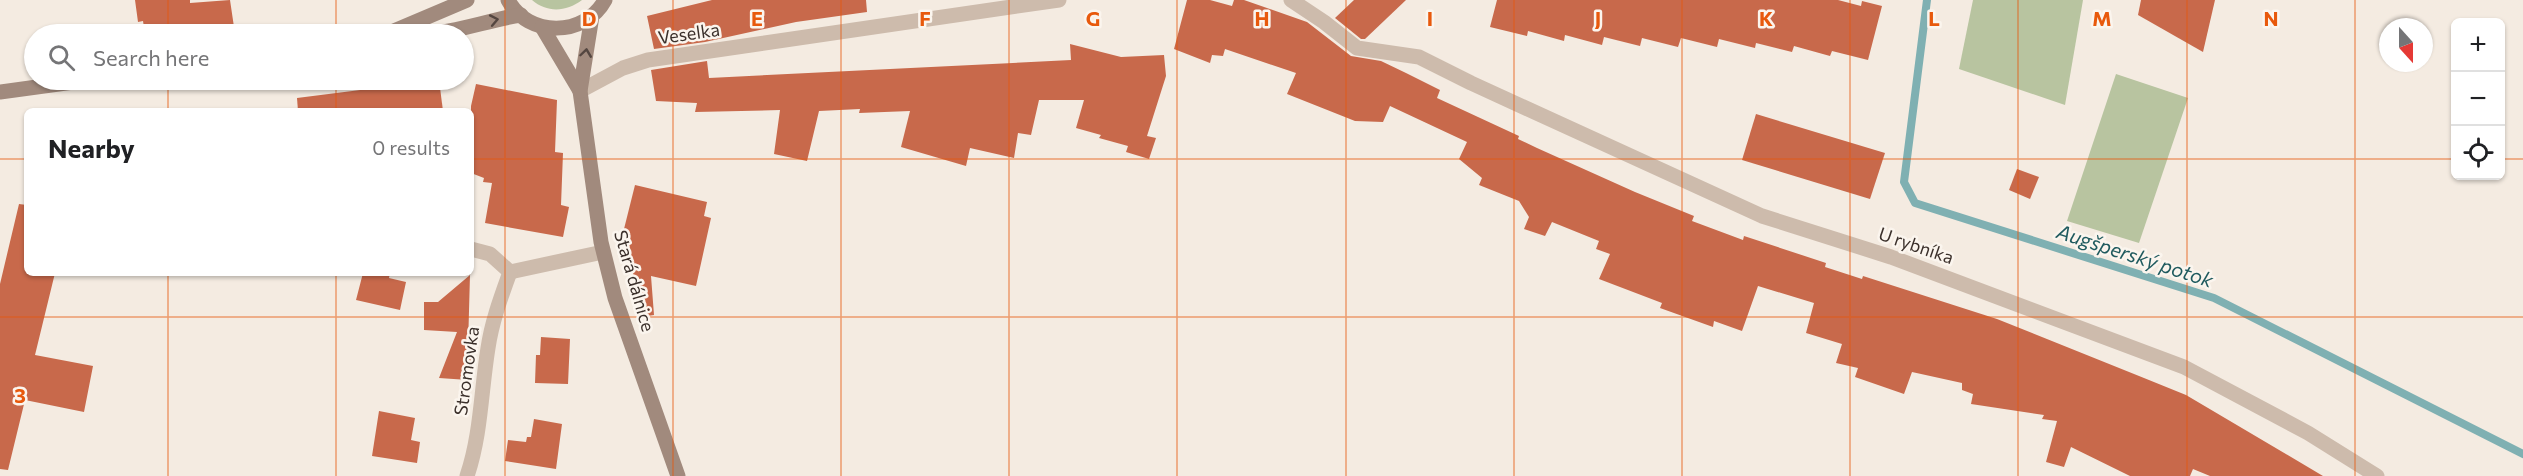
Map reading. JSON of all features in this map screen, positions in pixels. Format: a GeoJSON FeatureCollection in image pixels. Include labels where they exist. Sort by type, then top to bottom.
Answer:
{"type":"FeatureCollection","features":[{"type":"Feature","properties":{"kind":"main road"},"geometry":{"type":"LineString","coordinates":[[411,24],[467,0]]}},
{"type":"Feature","properties":{"kind":"main road"},"geometry":{"type":"LineString","coordinates":[[508,0],[521,15],[542,27],[559,29],[576,25],[592,16],[605,0]]}},
{"type":"Feature","properties":{"kind":"main road"},"geometry":{"type":"LineString","coordinates":[[474,24],[521,15]]}},
{"type":"Feature","properties":{"kind":"main road","name":"Stará dálnice"},"geometry":{"type":"LineString","coordinates":[[592,16],[580,91],[603,252],[615,298],[678,476]]}},
{"type":"Feature","properties":{"kind":"main road","name":"Stará dálnice"},"geometry":{"type":"LineString","coordinates":[[542,27],[580,91]]}},
{"type":"Feature","properties":{"kind":"main road"},"geometry":{"type":"LineString","coordinates":[[0,92],[24,89]]}},
{"type":"Feature","properties":{"kind":"street","name":"Veselka"},"geometry":{"type":"LineString","coordinates":[[580,91],[623,68],[648,60],[1059,0]]}},
{"type":"Feature","properties":{"kind":"street","name":"U rybníka"},"geometry":{"type":"LineString","coordinates":[[1291,0],[1357,48],[1411,55],[1762,216],[1891,256],[2184,367],[2308,434],[2377,476]]}},
{"type":"Feature","properties":{"kind":"street"},"geometry":{"type":"LineString","coordinates":[[474,250],[490,254],[510,272],[603,252]]}},
{"type":"Feature","properties":{"kind":"street","name":"Stromovka"},"geometry":{"type":"LineString","coordinates":[[467,476],[476,450],[488,346],[497,308],[510,272]]}},
{"type":"Feature","properties":{"kind":"green space"},"geometry":{"type":"Polygon","coordinates":[[[532,0],[582,0],[563,9],[550,9],[532,0]]]}},
{"type":"Feature","properties":{"kind":"green space"},"geometry":{"type":"Polygon","coordinates":[[[1973,0],[2083,0],[2065,105],[1959,69],[1973,0]]]}},
{"type":"Feature","properties":{"kind":"green space"},"geometry":{"type":"Polygon","coordinates":[[[2116,74],[2188,98],[2139,243],[2067,221],[2116,74]]]}},
{"type":"Feature","properties":{"kind":"building"},"geometry":{"type":"Polygon","coordinates":[[[135,0],[190,0],[190,3],[230,0],[234,24],[143,24],[143,21],[138,22],[135,0]]]}},
{"type":"Feature","properties":{"kind":"building"},"geometry":{"type":"Polygon","coordinates":[[[712,0],[866,0],[867,12],[796,22],[705,42],[654,49],[647,16],[712,0]]]}},
{"type":"Feature","properties":{"kind":"building"},"geometry":{"type":"Polygon","coordinates":[[[1187,0],[1210,0],[1232,6],[1234,0],[1244,0],[1307,22],[1351,56],[1381,61],[1406,73],[1440,90],[1437,98],[1519,136],[1518,139],[1537,148],[1694,216],[1692,221],[1743,240],[1744,236],[1826,263],[1825,267],[1862,279],[1863,276],[1997,319],[2144,378],[2186,395],[2323,476],[2210,476],[2193,469],[2190,476],[2130,476],[2071,447],[2064,467],[2046,462],[2057,421],[2042,419],[2044,415],[1971,404],[1973,394],[1962,390],[1962,383],[1912,372],[1904,394],[1855,377],[1858,368],[1836,363],[1842,344],[1806,333],[1814,303],[1758,286],[1742,331],[1714,321],[1713,327],[1660,308],[1662,303],[1599,279],[1610,254],[1596,249],[1599,241],[1552,222],[1545,236],[1524,229],[1529,217],[1519,201],[1479,185],[1482,178],[1459,159],[1467,142],[1390,106],[1383,122],[1355,121],[1287,94],[1296,73],[1225,49],[1223,56],[1212,55],[1210,63],[1174,49],[1187,0]]]}},
{"type":"Feature","properties":{"kind":"building"},"geometry":{"type":"Polygon","coordinates":[[[1354,0],[1406,0],[1365,39],[1361,39],[1335,18],[1354,0]]]}},
{"type":"Feature","properties":{"kind":"building"},"geometry":{"type":"Polygon","coordinates":[[[1497,0],[1838,0],[1861,6],[1862,1],[1882,6],[1868,60],[1832,51],[1830,56],[1794,46],[1792,52],[1756,43],[1755,48],[1719,39],[1717,47],[1681,38],[1678,47],[1642,38],[1640,46],[1604,37],[1602,45],[1565,35],[1564,41],[1528,31],[1527,36],[1490,27],[1497,0]]]}},
{"type":"Feature","properties":{"kind":"building"},"geometry":{"type":"Polygon","coordinates":[[[2141,0],[2215,0],[2203,52],[2138,15],[2141,0]]]}},
{"type":"Feature","properties":{"kind":"building"},"geometry":{"type":"Polygon","coordinates":[[[1070,44],[1121,57],[1164,55],[1166,76],[1147,136],[1156,138],[1149,159],[1126,152],[1128,146],[1099,138],[1101,135],[1076,128],[1084,100],[1039,100],[1031,135],[1018,133],[1014,158],[970,148],[966,166],[901,147],[910,111],[859,113],[860,109],[819,111],[807,161],[774,154],[780,110],[695,112],[697,103],[656,101],[651,70],[707,61],[709,78],[1071,60],[1070,44]]]}},
{"type":"Feature","properties":{"kind":"building"},"geometry":{"type":"Polygon","coordinates":[[[476,84],[557,100],[555,152],[563,153],[561,205],[569,207],[563,237],[485,223],[492,183],[483,182],[484,178],[474,174],[474,108],[471,106],[476,84]]]}},
{"type":"Feature","properties":{"kind":"building"},"geometry":{"type":"Polygon","coordinates":[[[360,90],[440,90],[443,108],[298,108],[297,98],[360,90]]]}},
{"type":"Feature","properties":{"kind":"building"},"geometry":{"type":"Polygon","coordinates":[[[1756,114],[1885,153],[1870,199],[1742,160],[1756,114]]]}},
{"type":"Feature","properties":{"kind":"building"},"geometry":{"type":"Polygon","coordinates":[[[2017,169],[2039,177],[2030,199],[2009,190],[2017,169]]]}},
{"type":"Feature","properties":{"kind":"building"},"geometry":{"type":"Polygon","coordinates":[[[635,185],[707,202],[704,216],[711,218],[696,286],[651,276],[654,315],[647,316],[624,246],[624,229],[635,185]]]}},
{"type":"Feature","properties":{"kind":"building"},"geometry":{"type":"Polygon","coordinates":[[[19,204],[24,205],[24,276],[54,276],[35,355],[93,366],[84,412],[25,400],[8,470],[0,469],[0,284],[19,204]]]}},
{"type":"Feature","properties":{"kind":"building"},"geometry":{"type":"Polygon","coordinates":[[[362,276],[389,276],[389,278],[406,282],[400,310],[356,300],[362,276]]]}},
{"type":"Feature","properties":{"kind":"building"},"geometry":{"type":"Polygon","coordinates":[[[470,276],[468,347],[474,349],[468,380],[439,378],[457,332],[424,330],[424,302],[438,302],[470,276]]]}},
{"type":"Feature","properties":{"kind":"building"},"geometry":{"type":"Polygon","coordinates":[[[541,337],[570,339],[568,384],[535,383],[536,355],[540,355],[541,337]]]}},
{"type":"Feature","properties":{"kind":"building"},"geometry":{"type":"Polygon","coordinates":[[[379,411],[415,418],[411,440],[420,442],[417,463],[372,456],[379,411]]]}},
{"type":"Feature","properties":{"kind":"building"},"geometry":{"type":"Polygon","coordinates":[[[534,419],[562,424],[556,469],[505,461],[508,440],[526,442],[527,437],[531,437],[534,419]]]}},
{"type":"Feature","properties":{"kind":"waterway","name":"Augšperský potok"},"geometry":{"type":"LineString","coordinates":[[1927,0],[1904,182],[1915,203],[2214,298],[2523,454]]}}]}
